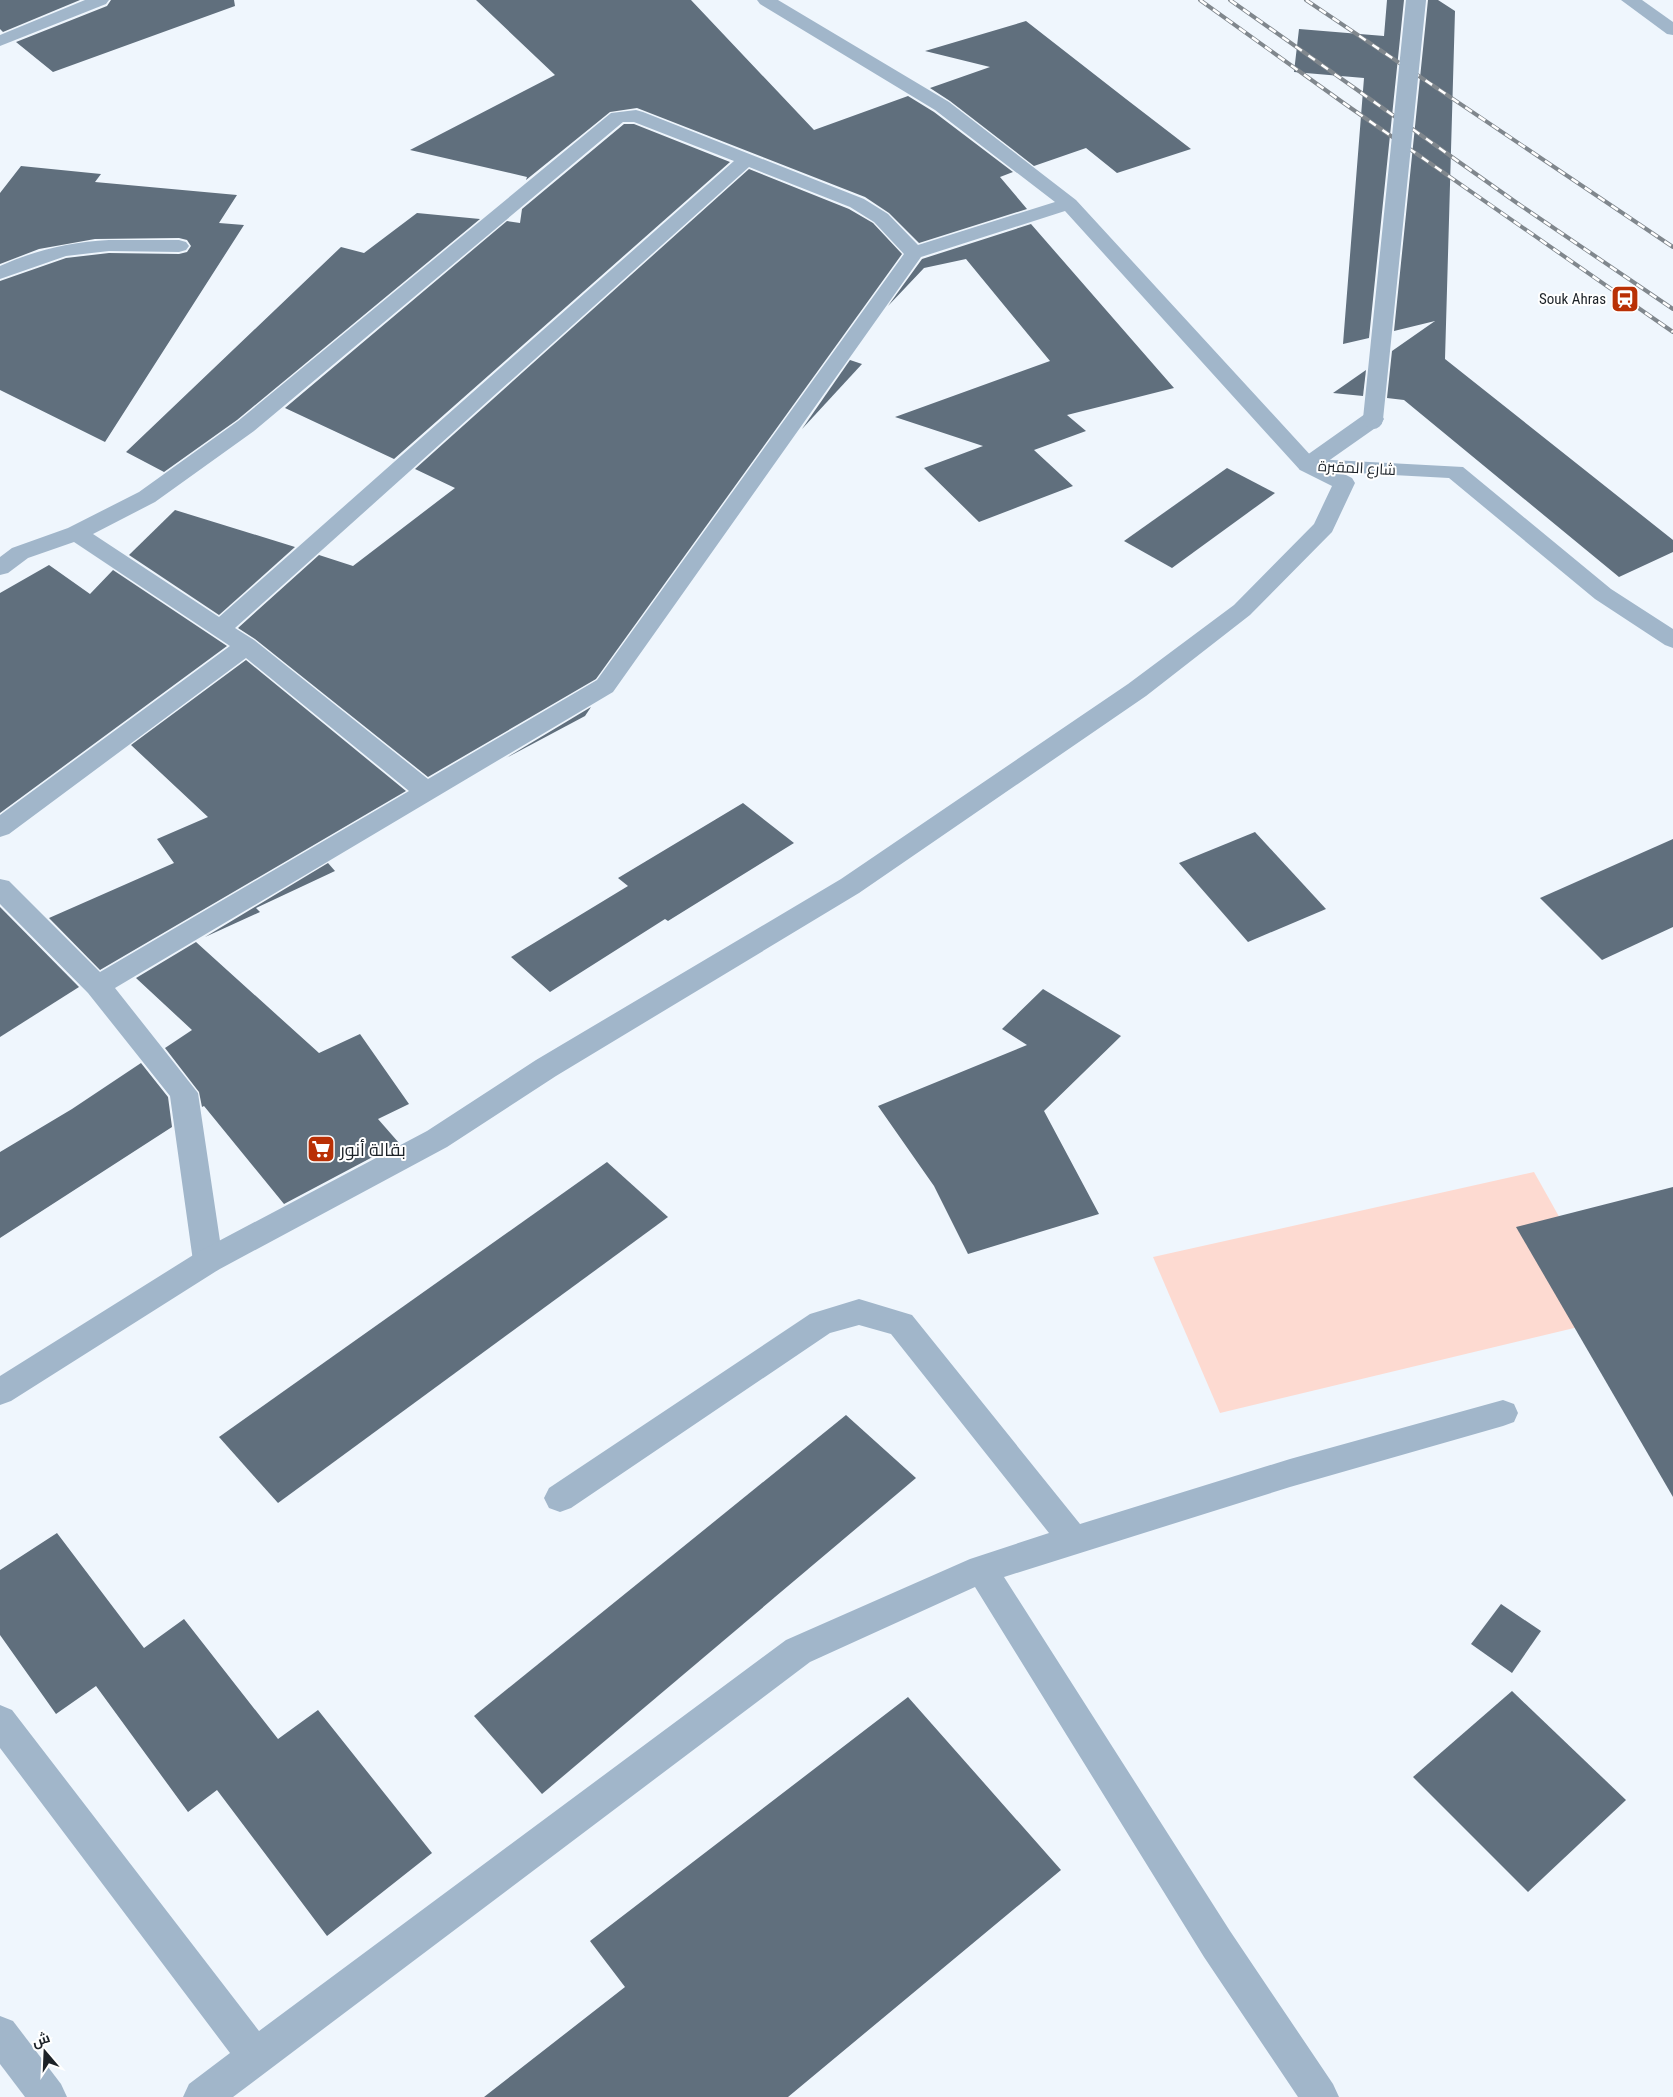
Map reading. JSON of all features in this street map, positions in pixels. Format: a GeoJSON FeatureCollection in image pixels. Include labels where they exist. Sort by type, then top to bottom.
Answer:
{"type":"FeatureCollection","features":[{"type":"Feature","properties":{"kind":"street"},"geometry":{"type":"LineString","coordinates":[[0,41],[100,0]]}},
{"type":"Feature","properties":{"kind":"street","name":"شارع المقبرة"},"geometry":{"type":"LineString","coordinates":[[766,0],[942,106],[1069,204],[1308,465],[1455,472],[1603,594],[1673,640]]}},
{"type":"Feature","properties":{"kind":"street"},"geometry":{"type":"LineString","coordinates":[[0,1392],[208,1261],[437,1139],[546,1068],[850,886],[1137,690],[1242,610],[1324,527],[1344,483],[1308,465],[1373,419],[1416,0]]}},
{"type":"Feature","properties":{"kind":"street"},"geometry":{"type":"LineString","coordinates":[[1630,0],[1670,25]]}},
{"type":"Feature","properties":{"kind":"street"},"geometry":{"type":"LineString","coordinates":[[0,568],[10,551],[76,533],[147,497],[246,426],[446,262],[613,118],[636,116],[858,203],[881,218],[914,253]]}},
{"type":"Feature","properties":{"kind":"street"},"geometry":{"type":"LineString","coordinates":[[220,629],[746,160]]}},
{"type":"Feature","properties":{"kind":"street"},"geometry":{"type":"LineString","coordinates":[[98,986],[605,686],[914,253],[1069,204]]}},
{"type":"Feature","properties":{"kind":"street"},"geometry":{"type":"LineString","coordinates":[[0,273],[35,257],[62,250],[110,244],[179,246]]}},
{"type":"Feature","properties":{"kind":"street"},"geometry":{"type":"LineString","coordinates":[[76,533],[246,646],[427,792]]}},
{"type":"Feature","properties":{"kind":"street"},"geometry":{"type":"LineString","coordinates":[[0,828],[246,646]]}},
{"type":"Feature","properties":{"kind":"street"},"geometry":{"type":"LineString","coordinates":[[0,888],[98,986],[184,1093],[208,1261]]}},
{"type":"Feature","properties":{"kind":"street"},"geometry":{"type":"LineString","coordinates":[[560,1498],[821,1323],[860,1312],[901,1324],[1074,1540]]}},
{"type":"Feature","properties":{"kind":"street"},"geometry":{"type":"LineString","coordinates":[[202,2097],[798,1651],[981,1569],[1290,1473],[1503,1413]]}},
{"type":"Feature","properties":{"kind":"street"},"geometry":{"type":"LineString","coordinates":[[981,1569],[1217,1944],[1320,2097]]}},
{"type":"Feature","properties":{"kind":"street"},"geometry":{"type":"LineString","coordinates":[[0,1721],[256,2057]]}},
{"type":"Feature","properties":{"kind":"street"},"geometry":{"type":"LineString","coordinates":[[0,2034],[48,2097]]}},
{"type":"Feature","properties":{"kind":"shaded area"},"geometry":{"type":"Polygon","coordinates":[[[1534,1172],[1616,1318],[1220,1413],[1153,1257],[1534,1172]]]}},
{"type":"Feature","properties":{"kind":"building"},"geometry":{"type":"Polygon","coordinates":[[[0,0],[80,0],[3,32],[0,29],[0,0]]]}},
{"type":"Feature","properties":{"kind":"building"},"geometry":{"type":"Polygon","coordinates":[[[111,0],[234,0],[235,6],[53,72],[16,42],[107,6],[111,0]]]}},
{"type":"Feature","properties":{"kind":"building"},"geometry":{"type":"Polygon","coordinates":[[[476,0],[691,0],[814,130],[908,96],[934,112],[1013,172],[1000,177],[1027,209],[919,243],[889,213],[865,197],[637,108],[610,112],[526,180],[527,177],[410,150],[555,75],[476,0]]]}},
{"type":"Feature","properties":{"kind":"building"},"geometry":{"type":"Polygon","coordinates":[[[1387,0],[1404,0],[1369,338],[1343,344],[1364,78],[1294,72],[1299,29],[1384,36],[1387,0]]]}},
{"type":"Feature","properties":{"kind":"building"},"geometry":{"type":"Polygon","coordinates":[[[1428,0],[1438,0],[1455,11],[1445,359],[1673,540],[1673,552],[1619,577],[1404,400],[1387,398],[1392,351],[1435,321],[1394,331],[1428,0]]]}},
{"type":"Feature","properties":{"kind":"building"},"geometry":{"type":"Polygon","coordinates":[[[1026,21],[1191,149],[1117,173],[1086,148],[1034,166],[950,101],[930,88],[990,67],[925,51],[1026,21]]]}},
{"type":"Feature","properties":{"kind":"building"},"geometry":{"type":"Polygon","coordinates":[[[624,124],[634,124],[730,162],[394,459],[285,408],[507,221],[520,223],[522,209],[624,124]]]}},
{"type":"Feature","properties":{"kind":"building"},"geometry":{"type":"Polygon","coordinates":[[[21,166],[101,174],[95,182],[237,195],[219,223],[244,225],[105,442],[0,390],[0,281],[66,258],[109,253],[179,254],[187,252],[191,246],[187,240],[179,238],[95,239],[39,249],[0,264],[0,193],[21,166]]]}},
{"type":"Feature","properties":{"kind":"building"},"geometry":{"type":"Polygon","coordinates":[[[749,169],[849,209],[873,223],[902,254],[596,679],[428,777],[255,639],[238,628],[319,555],[353,566],[455,488],[415,469],[749,169]]]}},
{"type":"Feature","properties":{"kind":"building"},"geometry":{"type":"Polygon","coordinates":[[[417,213],[480,219],[237,420],[164,472],[126,452],[341,247],[364,253],[417,213]]]}},
{"type":"Feature","properties":{"kind":"building"},"geometry":{"type":"Polygon","coordinates":[[[1031,224],[1174,388],[1067,415],[1086,431],[1034,450],[1073,486],[979,522],[924,468],[983,446],[895,417],[1050,361],[966,259],[924,268],[888,306],[922,259],[1031,224]]]}},
{"type":"Feature","properties":{"kind":"building"},"geometry":{"type":"Polygon","coordinates":[[[850,360],[862,364],[802,429],[850,360]]]}},
{"type":"Feature","properties":{"kind":"building"},"geometry":{"type":"Polygon","coordinates":[[[1366,370],[1363,396],[1333,393],[1366,370]]]}},
{"type":"Feature","properties":{"kind":"building"},"geometry":{"type":"Polygon","coordinates":[[[1227,468],[1275,493],[1172,568],[1124,541],[1227,468]]]}},
{"type":"Feature","properties":{"kind":"building"},"geometry":{"type":"Polygon","coordinates":[[[175,510],[295,547],[219,615],[129,555],[175,510]]]}},
{"type":"Feature","properties":{"kind":"building"},"geometry":{"type":"Polygon","coordinates":[[[49,565],[90,594],[113,570],[227,646],[0,813],[0,593],[49,565]]]}},
{"type":"Feature","properties":{"kind":"building"},"geometry":{"type":"Polygon","coordinates":[[[246,660],[406,791],[100,970],[49,918],[174,863],[157,839],[208,817],[131,745],[246,660]]]}},
{"type":"Feature","properties":{"kind":"building"},"geometry":{"type":"Polygon","coordinates":[[[591,707],[585,716],[506,758],[591,707]]]}},
{"type":"Feature","properties":{"kind":"building"},"geometry":{"type":"Polygon","coordinates":[[[743,803],[794,843],[668,921],[665,919],[550,992],[511,957],[628,886],[618,878],[743,803]]]}},
{"type":"Feature","properties":{"kind":"building"},"geometry":{"type":"Polygon","coordinates":[[[1255,832],[1326,909],[1248,942],[1179,863],[1255,832]]]}},
{"type":"Feature","properties":{"kind":"building"},"geometry":{"type":"Polygon","coordinates":[[[1673,839],[1673,927],[1602,960],[1540,898],[1673,839]]]}},
{"type":"Feature","properties":{"kind":"building"},"geometry":{"type":"Polygon","coordinates":[[[328,863],[335,871],[256,908],[260,912],[205,937],[328,863]]]}},
{"type":"Feature","properties":{"kind":"building"},"geometry":{"type":"Polygon","coordinates":[[[0,907],[79,987],[0,1037],[0,907]]]}},
{"type":"Feature","properties":{"kind":"building"},"geometry":{"type":"Polygon","coordinates":[[[196,942],[319,1053],[360,1034],[409,1104],[378,1119],[399,1143],[284,1204],[204,1106],[202,1107],[199,1092],[165,1048],[192,1030],[136,978],[196,942]]]}},
{"type":"Feature","properties":{"kind":"building"},"geometry":{"type":"Polygon","coordinates":[[[1043,989],[1121,1036],[1044,1111],[1099,1214],[968,1254],[934,1186],[878,1106],[1027,1045],[1002,1029],[1043,989]]]}},
{"type":"Feature","properties":{"kind":"building"},"geometry":{"type":"Polygon","coordinates":[[[141,1063],[168,1097],[172,1127],[0,1238],[0,1152],[72,1109],[141,1063]]]}},
{"type":"Feature","properties":{"kind":"building"},"geometry":{"type":"Polygon","coordinates":[[[607,1162],[668,1217],[278,1503],[219,1437],[607,1162]]]}},
{"type":"Feature","properties":{"kind":"building"},"geometry":{"type":"Polygon","coordinates":[[[1673,1187],[1673,1497],[1516,1227],[1673,1187]]]}},
{"type":"Feature","properties":{"kind":"building"},"geometry":{"type":"Polygon","coordinates":[[[846,1415],[916,1478],[542,1794],[474,1716],[846,1415]]]}},
{"type":"Feature","properties":{"kind":"building"},"geometry":{"type":"Polygon","coordinates":[[[57,1533],[144,1648],[184,1619],[278,1739],[318,1710],[432,1853],[327,1936],[217,1790],[188,1812],[96,1686],[56,1714],[0,1635],[0,1570],[57,1533]]]}},
{"type":"Feature","properties":{"kind":"building"},"geometry":{"type":"Polygon","coordinates":[[[1501,1604],[1541,1631],[1512,1673],[1471,1644],[1501,1604]]]}},
{"type":"Feature","properties":{"kind":"building"},"geometry":{"type":"Polygon","coordinates":[[[1512,1691],[1626,1800],[1528,1892],[1413,1777],[1512,1691]]]}},
{"type":"Feature","properties":{"kind":"building"},"geometry":{"type":"Polygon","coordinates":[[[908,1697],[1061,1870],[788,2097],[484,2097],[625,1987],[590,1941],[908,1697]]]}},
{"type":"Feature","properties":{"kind":"railway"},"geometry":{"type":"LineString","coordinates":[[1200,0],[1345,104],[1673,332]]}},
{"type":"Feature","properties":{"kind":"railway"},"geometry":{"type":"LineString","coordinates":[[1230,0],[1517,203],[1673,309]]}},
{"type":"Feature","properties":{"kind":"railway"},"geometry":{"type":"LineString","coordinates":[[1306,0],[1673,247]]}},
{"type":"Feature","properties":{"kind":"place","name":"Souk Ahras"},"geometry":{"type":"Point","coordinates":[1625,299]}},
{"type":"Feature","properties":{"kind":"place","name":"بقالة أنور"},"geometry":{"type":"Point","coordinates":[321,1149]}}]}
